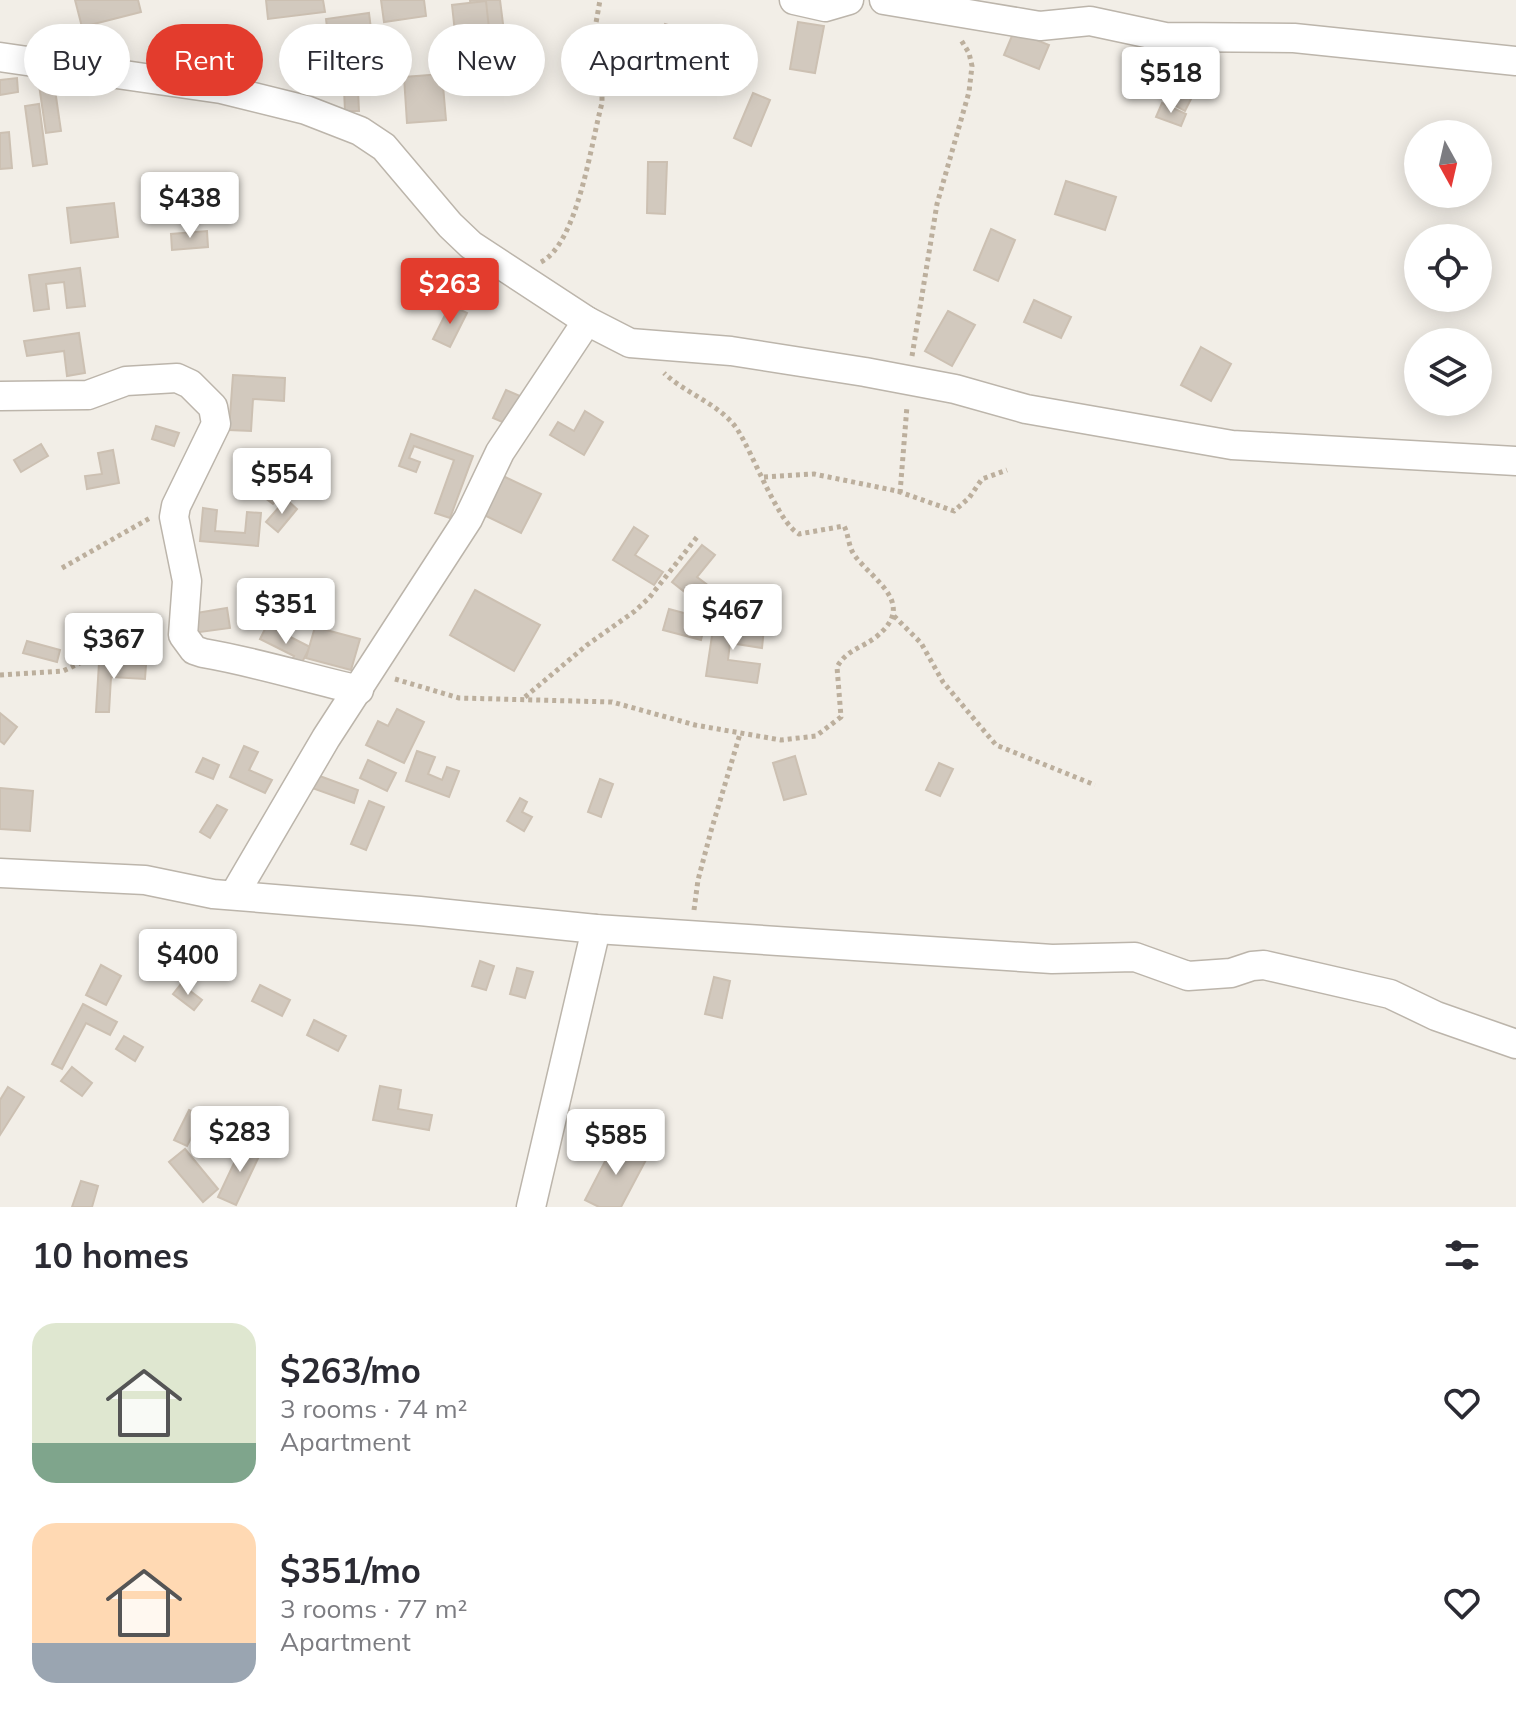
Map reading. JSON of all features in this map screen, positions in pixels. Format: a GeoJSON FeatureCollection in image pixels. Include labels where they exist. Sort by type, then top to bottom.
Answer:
{"type":"FeatureCollection","features":[{"type":"Feature","properties":{"kind":"street"},"geometry":{"type":"LineString","coordinates":[[794,0],[825,7],[849,0]]}},
{"type":"Feature","properties":{"kind":"street"},"geometry":{"type":"LineString","coordinates":[[884,0],[1040,26],[1090,21],[1165,37],[1294,38],[1516,61]]}},
{"type":"Feature","properties":{"kind":"street"},"geometry":{"type":"LineString","coordinates":[[0,57],[221,89],[306,110],[360,131],[384,147],[460,235],[587,321],[620,339],[648,345],[744,352],[908,380],[1026,409],[1220,444],[1324,453],[1516,461]]}},
{"type":"Feature","properties":{"kind":"street"},"geometry":{"type":"LineString","coordinates":[[234,895],[326,738],[468,519],[500,452],[587,321]]}},
{"type":"Feature","properties":{"kind":"street"},"geometry":{"type":"LineString","coordinates":[[0,396],[78,396],[126,381],[177,378],[186,381],[213,407],[217,418],[207,448],[176,506],[176,529],[187,581],[183,635],[194,650],[265,664],[294,676],[365,681]]}},
{"type":"Feature","properties":{"kind":"street"},"geometry":{"type":"LineString","coordinates":[[0,873],[145,880],[196,892],[596,929],[1052,959],[1135,957],[1188,976],[1231,973],[1264,965],[1390,994],[1436,1016],[1516,1044]]}},
{"type":"Feature","properties":{"kind":"street"},"geometry":{"type":"LineString","coordinates":[[531,1207],[596,929]]}},
{"type":"Feature","properties":{"kind":"path"},"geometry":{"type":"LineString","coordinates":[[514,273],[552,255],[565,235],[572,216],[603,97],[593,40],[600,0]]}},
{"type":"Feature","properties":{"kind":"path"},"geometry":{"type":"LineString","coordinates":[[900,493],[908,380],[937,204],[969,92],[972,66],[969,53],[943,10]]}},
{"type":"Feature","properties":{"kind":"path"},"geometry":{"type":"LineString","coordinates":[[365,681],[459,698],[612,702],[740,734],[781,740],[807,738],[823,731],[841,717],[836,674],[841,659],[890,625],[893,615],[889,594],[855,556],[842,525],[796,533],[772,501],[764,477],[736,427],[669,377],[648,345]]}},
{"type":"Feature","properties":{"kind":"path"},"geometry":{"type":"LineString","coordinates":[[764,477],[814,474],[900,493],[957,511],[982,479],[1007,470]]}},
{"type":"Feature","properties":{"kind":"path"},"geometry":{"type":"LineString","coordinates":[[62,568],[137,524],[176,506]]}},
{"type":"Feature","properties":{"kind":"path"},"geometry":{"type":"LineString","coordinates":[[524,698],[587,645],[635,611],[697,537]]}},
{"type":"Feature","properties":{"kind":"path"},"geometry":{"type":"LineString","coordinates":[[893,615],[921,643],[943,682],[996,745],[1095,785]]}},
{"type":"Feature","properties":{"kind":"path"},"geometry":{"type":"LineString","coordinates":[[0,675],[63,671],[113,647],[183,635]]}},
{"type":"Feature","properties":{"kind":"path"},"geometry":{"type":"LineString","coordinates":[[691,935],[698,880],[740,734]]}},
{"type":"Feature","properties":{"kind":"building"},"geometry":{"type":"Polygon","coordinates":[[[75,0],[138,0],[141,12],[94,24],[81,24],[75,0]]]}},
{"type":"Feature","properties":{"kind":"building"},"geometry":{"type":"Polygon","coordinates":[[[266,0],[323,0],[325,12],[268,19],[266,0]]]}},
{"type":"Feature","properties":{"kind":"building"},"geometry":{"type":"Polygon","coordinates":[[[381,0],[424,0],[426,16],[384,22],[381,0]]]}},
{"type":"Feature","properties":{"kind":"building"},"geometry":{"type":"Polygon","coordinates":[[[470,0],[500,0],[503,24],[473,24],[470,0]]]}},
{"type":"Feature","properties":{"kind":"building"},"geometry":{"type":"Polygon","coordinates":[[[486,1],[489,24],[454,24],[452,5],[486,1]]]}},
{"type":"Feature","properties":{"kind":"building"},"geometry":{"type":"Polygon","coordinates":[[[369,13],[370,24],[327,24],[326,19],[369,13]]]}},
{"type":"Feature","properties":{"kind":"building"},"geometry":{"type":"Polygon","coordinates":[[[798,22],[824,26],[815,73],[790,69],[798,22]]]}},
{"type":"Feature","properties":{"kind":"building"},"geometry":{"type":"Polygon","coordinates":[[[1014,31],[1049,45],[1039,69],[1004,55],[1014,31]]]}},
{"type":"Feature","properties":{"kind":"building"},"geometry":{"type":"Polygon","coordinates":[[[428,75],[428,96],[444,96],[446,120],[407,123],[405,96],[412,96],[412,76],[428,75]]]}},
{"type":"Feature","properties":{"kind":"building"},"geometry":{"type":"Polygon","coordinates":[[[17,78],[18,92],[0,95],[0,80],[17,78]]]}},
{"type":"Feature","properties":{"kind":"building"},"geometry":{"type":"Polygon","coordinates":[[[1183,88],[1194,93],[1185,111],[1174,105],[1183,88]]]}},
{"type":"Feature","properties":{"kind":"building"},"geometry":{"type":"Polygon","coordinates":[[[41,96],[56,96],[61,131],[46,133],[41,96]]]}},
{"type":"Feature","properties":{"kind":"building"},"geometry":{"type":"Polygon","coordinates":[[[344,96],[358,96],[359,111],[345,111],[344,96]]]}},
{"type":"Feature","properties":{"kind":"building"},"geometry":{"type":"Polygon","coordinates":[[[752,96],[770,100],[751,146],[734,138],[752,96]]]}},
{"type":"Feature","properties":{"kind":"building"},"geometry":{"type":"Polygon","coordinates":[[[1162,103],[1186,114],[1181,126],[1156,117],[1162,103]]]}},
{"type":"Feature","properties":{"kind":"building"},"geometry":{"type":"Polygon","coordinates":[[[39,104],[47,164],[33,166],[25,106],[39,104]]]}},
{"type":"Feature","properties":{"kind":"building"},"geometry":{"type":"Polygon","coordinates":[[[9,132],[12,168],[0,169],[0,133],[9,132]]]}},
{"type":"Feature","properties":{"kind":"building"},"geometry":{"type":"Polygon","coordinates":[[[648,162],[667,162],[665,214],[647,213],[648,162]]]}},
{"type":"Feature","properties":{"kind":"building"},"geometry":{"type":"Polygon","coordinates":[[[1066,181],[1116,197],[1105,230],[1055,214],[1066,181]]]}},
{"type":"Feature","properties":{"kind":"building"},"geometry":{"type":"Polygon","coordinates":[[[114,203],[118,237],[71,243],[67,208],[114,203]]]}},
{"type":"Feature","properties":{"kind":"building"},"geometry":{"type":"Polygon","coordinates":[[[991,229],[1015,240],[998,281],[974,270],[991,229]]]}},
{"type":"Feature","properties":{"kind":"building"},"geometry":{"type":"Polygon","coordinates":[[[207,231],[208,247],[172,250],[171,234],[207,231]]]}},
{"type":"Feature","properties":{"kind":"building"},"geometry":{"type":"Polygon","coordinates":[[[80,268],[85,306],[67,308],[64,282],[46,284],[49,309],[34,311],[29,275],[80,268]]]}},
{"type":"Feature","properties":{"kind":"building"},"geometry":{"type":"Polygon","coordinates":[[[1034,300],[1071,317],[1061,338],[1024,322],[1034,300]]]}},
{"type":"Feature","properties":{"kind":"building"},"geometry":{"type":"Polygon","coordinates":[[[450,305],[467,313],[450,347],[433,339],[450,305]]]}},
{"type":"Feature","properties":{"kind":"building"},"geometry":{"type":"Polygon","coordinates":[[[948,311],[975,325],[952,366],[925,351],[948,311]]]}},
{"type":"Feature","properties":{"kind":"building"},"geometry":{"type":"Polygon","coordinates":[[[79,333],[85,373],[67,376],[64,351],[27,356],[24,341],[79,333]]]}},
{"type":"Feature","properties":{"kind":"building"},"geometry":{"type":"Polygon","coordinates":[[[1201,347],[1231,364],[1211,401],[1181,385],[1201,347]]]}},
{"type":"Feature","properties":{"kind":"building"},"geometry":{"type":"Polygon","coordinates":[[[233,375],[285,378],[284,401],[253,399],[251,431],[229,430],[233,375]]]}},
{"type":"Feature","properties":{"kind":"building"},"geometry":{"type":"Polygon","coordinates":[[[506,390],[520,396],[507,424],[493,418],[506,390]]]}},
{"type":"Feature","properties":{"kind":"building"},"geometry":{"type":"Polygon","coordinates":[[[585,411],[603,422],[584,455],[550,435],[558,422],[574,431],[585,411]]]}},
{"type":"Feature","properties":{"kind":"building"},"geometry":{"type":"Polygon","coordinates":[[[156,426],[179,433],[174,446],[152,439],[156,426]]]}},
{"type":"Feature","properties":{"kind":"building"},"geometry":{"type":"Polygon","coordinates":[[[411,434],[473,456],[450,518],[435,513],[454,460],[414,446],[409,458],[420,462],[416,472],[399,466],[411,434]]]}},
{"type":"Feature","properties":{"kind":"building"},"geometry":{"type":"Polygon","coordinates":[[[41,444],[48,456],[21,472],[14,460],[41,444]]]}},
{"type":"Feature","properties":{"kind":"building"},"geometry":{"type":"Polygon","coordinates":[[[113,450],[119,483],[87,489],[85,476],[102,474],[98,453],[113,450]]]}},
{"type":"Feature","properties":{"kind":"building"},"geometry":{"type":"Polygon","coordinates":[[[501,475],[541,494],[521,533],[482,514],[501,475]]]}},
{"type":"Feature","properties":{"kind":"building"},"geometry":{"type":"Polygon","coordinates":[[[271,483],[283,492],[273,504],[261,495],[271,483]]]}},
{"type":"Feature","properties":{"kind":"building"},"geometry":{"type":"Polygon","coordinates":[[[286,499],[297,509],[278,532],[266,522],[286,499]]]}},
{"type":"Feature","properties":{"kind":"building"},"geometry":{"type":"Polygon","coordinates":[[[203,508],[217,510],[215,531],[245,533],[247,512],[261,513],[258,546],[200,541],[203,508]]]}},
{"type":"Feature","properties":{"kind":"building"},"geometry":{"type":"Polygon","coordinates":[[[634,527],[648,536],[635,555],[663,572],[654,585],[613,560],[634,527]]]}},
{"type":"Feature","properties":{"kind":"building"},"geometry":{"type":"Polygon","coordinates":[[[702,545],[715,555],[697,577],[717,592],[705,608],[672,582],[702,545]]]}},
{"type":"Feature","properties":{"kind":"building"},"geometry":{"type":"Polygon","coordinates":[[[475,590],[540,625],[514,671],[450,635],[475,590]]]}},
{"type":"Feature","properties":{"kind":"building"},"geometry":{"type":"Polygon","coordinates":[[[227,608],[230,628],[193,633],[190,614],[227,608]]]}},
{"type":"Feature","properties":{"kind":"building"},"geometry":{"type":"Polygon","coordinates":[[[669,609],[706,619],[701,640],[663,630],[669,609]]]}},
{"type":"Feature","properties":{"kind":"building"},"geometry":{"type":"Polygon","coordinates":[[[714,622],[764,628],[762,648],[730,643],[728,660],[760,664],[757,683],[706,676],[714,622]]]}},
{"type":"Feature","properties":{"kind":"building"},"geometry":{"type":"Polygon","coordinates":[[[267,625],[310,647],[297,672],[288,668],[294,656],[260,639],[267,625]]]}},
{"type":"Feature","properties":{"kind":"building"},"geometry":{"type":"Polygon","coordinates":[[[315,627],[360,639],[351,670],[306,658],[315,627]]]}},
{"type":"Feature","properties":{"kind":"building"},"geometry":{"type":"Polygon","coordinates":[[[27,641],[60,650],[57,662],[23,653],[27,641]]]}},
{"type":"Feature","properties":{"kind":"building"},"geometry":{"type":"Polygon","coordinates":[[[99,663],[146,665],[145,679],[111,677],[109,712],[96,712],[99,663]]]}},
{"type":"Feature","properties":{"kind":"building"},"geometry":{"type":"Polygon","coordinates":[[[397,709],[424,722],[404,763],[366,745],[378,721],[388,726],[397,709]]]}},
{"type":"Feature","properties":{"kind":"building"},"geometry":{"type":"Polygon","coordinates":[[[0,713],[17,727],[4,744],[0,741],[0,713]]]}},
{"type":"Feature","properties":{"kind":"building"},"geometry":{"type":"Polygon","coordinates":[[[244,746],[258,752],[249,770],[272,780],[265,793],[230,777],[244,746]]]}},
{"type":"Feature","properties":{"kind":"building"},"geometry":{"type":"Polygon","coordinates":[[[417,751],[435,757],[428,774],[442,780],[447,767],[459,771],[449,797],[406,781],[417,751]]]}},
{"type":"Feature","properties":{"kind":"building"},"geometry":{"type":"Polygon","coordinates":[[[795,756],[806,794],[784,800],[773,763],[795,756]]]}},
{"type":"Feature","properties":{"kind":"building"},"geometry":{"type":"Polygon","coordinates":[[[203,758],[219,765],[213,779],[196,772],[203,758]]]}},
{"type":"Feature","properties":{"kind":"building"},"geometry":{"type":"Polygon","coordinates":[[[368,760],[396,773],[387,791],[360,778],[368,760]]]}},
{"type":"Feature","properties":{"kind":"building"},"geometry":{"type":"Polygon","coordinates":[[[939,763],[953,769],[940,796],[926,790],[939,763]]]}},
{"type":"Feature","properties":{"kind":"building"},"geometry":{"type":"Polygon","coordinates":[[[317,775],[358,790],[354,803],[312,788],[317,775]]]}},
{"type":"Feature","properties":{"kind":"building"},"geometry":{"type":"Polygon","coordinates":[[[600,779],[613,784],[601,817],[588,812],[600,779]]]}},
{"type":"Feature","properties":{"kind":"building"},"geometry":{"type":"Polygon","coordinates":[[[0,788],[33,791],[30,831],[0,829],[0,788]]]}},
{"type":"Feature","properties":{"kind":"building"},"geometry":{"type":"Polygon","coordinates":[[[520,798],[527,802],[522,812],[532,817],[524,831],[507,821],[520,798]]]}},
{"type":"Feature","properties":{"kind":"building"},"geometry":{"type":"Polygon","coordinates":[[[369,801],[384,807],[366,850],[351,844],[369,801]]]}},
{"type":"Feature","properties":{"kind":"building"},"geometry":{"type":"Polygon","coordinates":[[[217,805],[227,810],[210,838],[200,832],[217,805]]]}},
{"type":"Feature","properties":{"kind":"building"},"geometry":{"type":"Polygon","coordinates":[[[480,961],[494,966],[486,990],[472,986],[480,961]]]}},
{"type":"Feature","properties":{"kind":"building"},"geometry":{"type":"Polygon","coordinates":[[[101,965],[121,976],[106,1005],[86,995],[101,965]]]}},
{"type":"Feature","properties":{"kind":"building"},"geometry":{"type":"Polygon","coordinates":[[[517,968],[533,972],[525,998],[510,994],[517,968]]]}},
{"type":"Feature","properties":{"kind":"building"},"geometry":{"type":"Polygon","coordinates":[[[714,977],[730,981],[722,1018],[705,1014],[714,977]]]}},
{"type":"Feature","properties":{"kind":"building"},"geometry":{"type":"Polygon","coordinates":[[[181,984],[202,1000],[194,1010],[173,994],[181,984]]]}},
{"type":"Feature","properties":{"kind":"building"},"geometry":{"type":"Polygon","coordinates":[[[260,985],[290,1000],[282,1016],[252,1001],[260,985]]]}},
{"type":"Feature","properties":{"kind":"building"},"geometry":{"type":"Polygon","coordinates":[[[83,1004],[117,1022],[110,1035],[86,1023],[62,1069],[52,1064],[83,1004]]]}},
{"type":"Feature","properties":{"kind":"building"},"geometry":{"type":"Polygon","coordinates":[[[314,1020],[346,1036],[338,1051],[307,1035],[314,1020]]]}},
{"type":"Feature","properties":{"kind":"building"},"geometry":{"type":"Polygon","coordinates":[[[124,1036],[143,1047],[135,1061],[116,1049],[124,1036]]]}},
{"type":"Feature","properties":{"kind":"building"},"geometry":{"type":"Polygon","coordinates":[[[72,1067],[92,1083],[82,1096],[61,1081],[72,1067]]]}},
{"type":"Feature","properties":{"kind":"building"},"geometry":{"type":"Polygon","coordinates":[[[380,1086],[401,1090],[398,1109],[432,1115],[429,1130],[373,1120],[380,1086]]]}},
{"type":"Feature","properties":{"kind":"building"},"geometry":{"type":"Polygon","coordinates":[[[8,1087],[24,1097],[0,1135],[0,1100],[8,1087]]]}},
{"type":"Feature","properties":{"kind":"building"},"geometry":{"type":"Polygon","coordinates":[[[189,1110],[202,1117],[187,1146],[174,1140],[189,1110]]]}},
{"type":"Feature","properties":{"kind":"building"},"geometry":{"type":"Polygon","coordinates":[[[615,1142],[647,1158],[621,1207],[599,1207],[585,1200],[615,1142]]]}},
{"type":"Feature","properties":{"kind":"building"},"geometry":{"type":"Polygon","coordinates":[[[243,1144],[261,1152],[236,1205],[218,1197],[243,1144]]]}},
{"type":"Feature","properties":{"kind":"building"},"geometry":{"type":"Polygon","coordinates":[[[185,1149],[218,1189],[203,1202],[169,1162],[185,1149]]]}},
{"type":"Feature","properties":{"kind":"building"},"geometry":{"type":"Polygon","coordinates":[[[81,1181],[98,1186],[92,1207],[72,1207],[81,1181]]]}}]}
